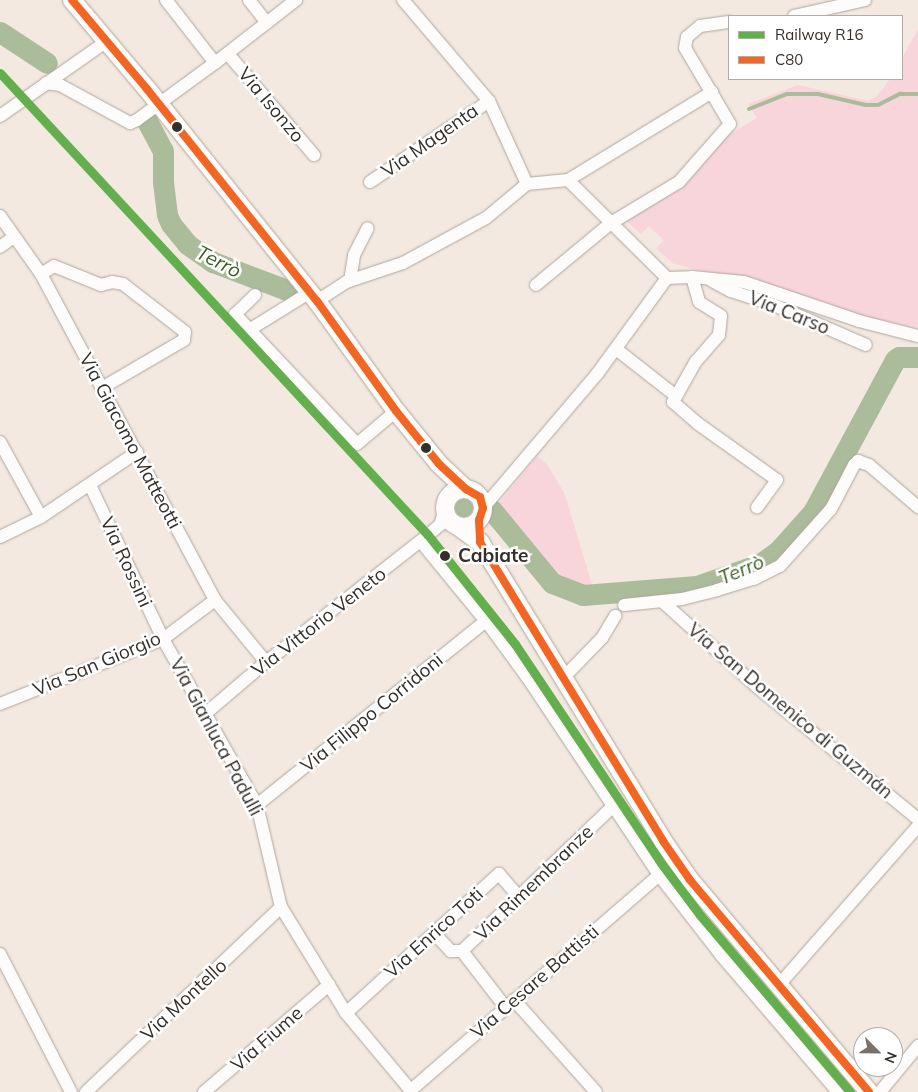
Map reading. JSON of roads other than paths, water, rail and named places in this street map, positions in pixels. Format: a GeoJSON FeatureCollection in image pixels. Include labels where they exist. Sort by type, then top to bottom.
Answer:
{"type":"FeatureCollection","features":[{"type":"Feature","properties":{"kind":"street"},"geometry":{"type":"LineString","coordinates":[[72,0],[159,104],[313,297],[396,411],[439,464],[466,489],[480,497],[482,514],[480,542]]}},
{"type":"Feature","properties":{"kind":"street"},"geometry":{"type":"LineString","coordinates":[[166,0],[216,63]]}},
{"type":"Feature","properties":{"kind":"street"},"geometry":{"type":"LineString","coordinates":[[249,0],[267,23]]}},
{"type":"Feature","properties":{"kind":"street"},"geometry":{"type":"LineString","coordinates":[[46,82],[60,86],[130,123],[216,63],[296,0]]}},
{"type":"Feature","properties":{"kind":"street","name":"Via Magenta"},"geometry":{"type":"LineString","coordinates":[[403,0],[489,101],[527,184]]}},
{"type":"Feature","properties":{"kind":"street"},"geometry":{"type":"LineString","coordinates":[[798,15],[865,0]]}},
{"type":"Feature","properties":{"kind":"street"},"geometry":{"type":"LineString","coordinates":[[536,285],[611,223],[679,182],[730,124],[685,48],[686,41],[700,26],[728,22]]}},
{"type":"Feature","properties":{"kind":"street"},"geometry":{"type":"LineString","coordinates":[[0,116],[107,41]]}},
{"type":"Feature","properties":{"kind":"street","name":"Via Isonzo"},"geometry":{"type":"LineString","coordinates":[[228,54],[314,156]]}},
{"type":"Feature","properties":{"kind":"street"},"geometry":{"type":"LineString","coordinates":[[249,330],[313,297],[350,281],[403,263],[478,222],[527,184],[568,180],[712,92]]}},
{"type":"Feature","properties":{"kind":"street","name":"Via Magenta"},"geometry":{"type":"LineString","coordinates":[[370,182],[489,101]]}},
{"type":"Feature","properties":{"kind":"street"},"geometry":{"type":"LineString","coordinates":[[568,180],[667,278],[692,277],[712,281],[749,283],[859,321],[918,336]]}},
{"type":"Feature","properties":{"kind":"street","name":"Via Giacomo Matteotti"},"geometry":{"type":"LineString","coordinates":[[0,216],[41,274],[215,600],[266,662]]}},
{"type":"Feature","properties":{"kind":"street"},"geometry":{"type":"LineString","coordinates":[[350,281],[354,255],[368,228]]}},
{"type":"Feature","properties":{"kind":"street"},"geometry":{"type":"LineString","coordinates":[[0,247],[14,238]]}},
{"type":"Feature","properties":{"kind":"street"},"geometry":{"type":"LineString","coordinates":[[41,274],[54,266],[101,285],[112,282],[122,284],[186,332],[184,340],[102,388]]}},
{"type":"Feature","properties":{"kind":"street"},"geometry":{"type":"LineString","coordinates":[[692,277],[699,302],[721,316],[719,335],[696,361],[672,402],[697,423],[777,480],[757,508]]}},
{"type":"Feature","properties":{"kind":"street"},"geometry":{"type":"LineString","coordinates":[[457,526],[468,528],[482,514],[616,349],[667,278]]}},
{"type":"Feature","properties":{"kind":"street","name":"Via Carso"},"geometry":{"type":"LineString","coordinates":[[712,281],[731,291],[768,303],[866,345]]}},
{"type":"Feature","properties":{"kind":"street"},"geometry":{"type":"LineString","coordinates":[[255,295],[235,314],[357,444],[396,411]]}},
{"type":"Feature","properties":{"kind":"street"},"geometry":{"type":"LineString","coordinates":[[616,349],[676,396]]}},
{"type":"Feature","properties":{"kind":"street"},"geometry":{"type":"LineString","coordinates":[[0,442],[41,517]]}},
{"type":"Feature","properties":{"kind":"street"},"geometry":{"type":"LineString","coordinates":[[0,537],[41,517],[137,452]]}},
{"type":"Feature","properties":{"kind":"street"},"geometry":{"type":"LineString","coordinates":[[624,605],[663,602],[717,590],[754,579],[780,566],[826,516],[858,461],[869,465],[918,508]]}},
{"type":"Feature","properties":{"kind":"street"},"geometry":{"type":"LineString","coordinates":[[439,464],[448,481],[446,517],[480,542],[663,841],[690,880],[869,1092]]}},
{"type":"Feature","properties":{"kind":"street","name":"Via Rossini"},"geometry":{"type":"LineString","coordinates":[[90,485],[163,639]]}},
{"type":"Feature","properties":{"kind":"street"},"geometry":{"type":"LineString","coordinates":[[446,504],[457,490],[466,489]]}},
{"type":"Feature","properties":{"kind":"street","name":"Via Vittorio Veneto"},"geometry":{"type":"LineString","coordinates":[[205,714],[266,662],[434,531],[440,525],[446,504]]}},
{"type":"Feature","properties":{"kind":"street","name":"Via Vittorio Veneto"},"geometry":{"type":"LineString","coordinates":[[434,531],[441,527],[457,526]]}},
{"type":"Feature","properties":{"kind":"street"},"geometry":{"type":"LineString","coordinates":[[421,542],[486,621],[659,875],[721,955],[836,1091]]}},
{"type":"Feature","properties":{"kind":"street","name":"Via San Giorgio"},"geometry":{"type":"LineString","coordinates":[[1,701],[163,639],[215,600]]}},
{"type":"Feature","properties":{"kind":"street","name":"Via San Domenico di Guzmán"},"geometry":{"type":"LineString","coordinates":[[663,602],[756,686],[918,819]]}},
{"type":"Feature","properties":{"kind":"street"},"geometry":{"type":"LineString","coordinates":[[563,678],[602,638],[616,616]]}},
{"type":"Feature","properties":{"kind":"street","name":"Via Filippo Corridoni"},"geometry":{"type":"LineString","coordinates":[[257,805],[486,621]]}},
{"type":"Feature","properties":{"kind":"street","name":"Via Gianluca Padulli"},"geometry":{"type":"LineString","coordinates":[[163,639],[257,805],[281,907],[346,1013],[412,1091]]}},
{"type":"Feature","properties":{"kind":"street","name":"Via Rimembranze"},"geometry":{"type":"LineString","coordinates":[[456,951],[520,898],[613,806]]}},
{"type":"Feature","properties":{"kind":"street"},"geometry":{"type":"LineString","coordinates":[[778,986],[918,826]]}},
{"type":"Feature","properties":{"kind":"street","name":"Via Enrico Toti"},"geometry":{"type":"LineString","coordinates":[[346,1013],[499,874],[520,898]]}},
{"type":"Feature","properties":{"kind":"street","name":"Via Cesare Battisti"},"geometry":{"type":"LineString","coordinates":[[412,1091],[659,875]]}},
{"type":"Feature","properties":{"kind":"street","name":"Via Montello"},"geometry":{"type":"LineString","coordinates":[[92,1090],[281,907]]}},
{"type":"Feature","properties":{"kind":"street"},"geometry":{"type":"LineString","coordinates":[[434,933],[456,951],[510,1004],[596,1092]]}},
{"type":"Feature","properties":{"kind":"street"},"geometry":{"type":"LineString","coordinates":[[0,954],[71,1092]]}},
{"type":"Feature","properties":{"kind":"street","name":"Via Fiume"},"geometry":{"type":"LineString","coordinates":[[204,1092],[329,985]]}},
{"type":"Feature","properties":{"kind":"street"},"geometry":{"type":"LineString","coordinates":[[880,1092],[918,1046]]}},
{"type":"Feature","properties":{"kind":"waterway","name":"Terrò"},"geometry":{"type":"LineString","coordinates":[[0,32],[47,63]]}},
{"type":"Feature","properties":{"kind":"waterway"},"geometry":{"type":"LineString","coordinates":[[749,109],[787,94],[818,94],[866,105],[878,105],[900,94],[918,94]]}},
{"type":"Feature","properties":{"kind":"waterway","name":"Terrò"},"geometry":{"type":"LineString","coordinates":[[147,121],[163,151],[163,182],[167,215],[171,224],[187,244],[213,262],[292,292]]}},
{"type":"Feature","properties":{"kind":"waterway","name":"Terrò"},"geometry":{"type":"LineString","coordinates":[[491,509],[552,583],[583,595],[697,586],[760,564],[779,550],[813,512],[895,360],[899,357],[918,357]]}},
{"type":"Feature","properties":{"kind":"rail line","name":"R16"},"geometry":{"type":"LineString","coordinates":[[0,73],[428,535],[515,644],[661,863],[700,915],[850,1092]]}},
{"type":"Feature","properties":{"kind":"place","name":"Cabiate"},"geometry":{"type":"Point","coordinates":[445,556]}}]}
